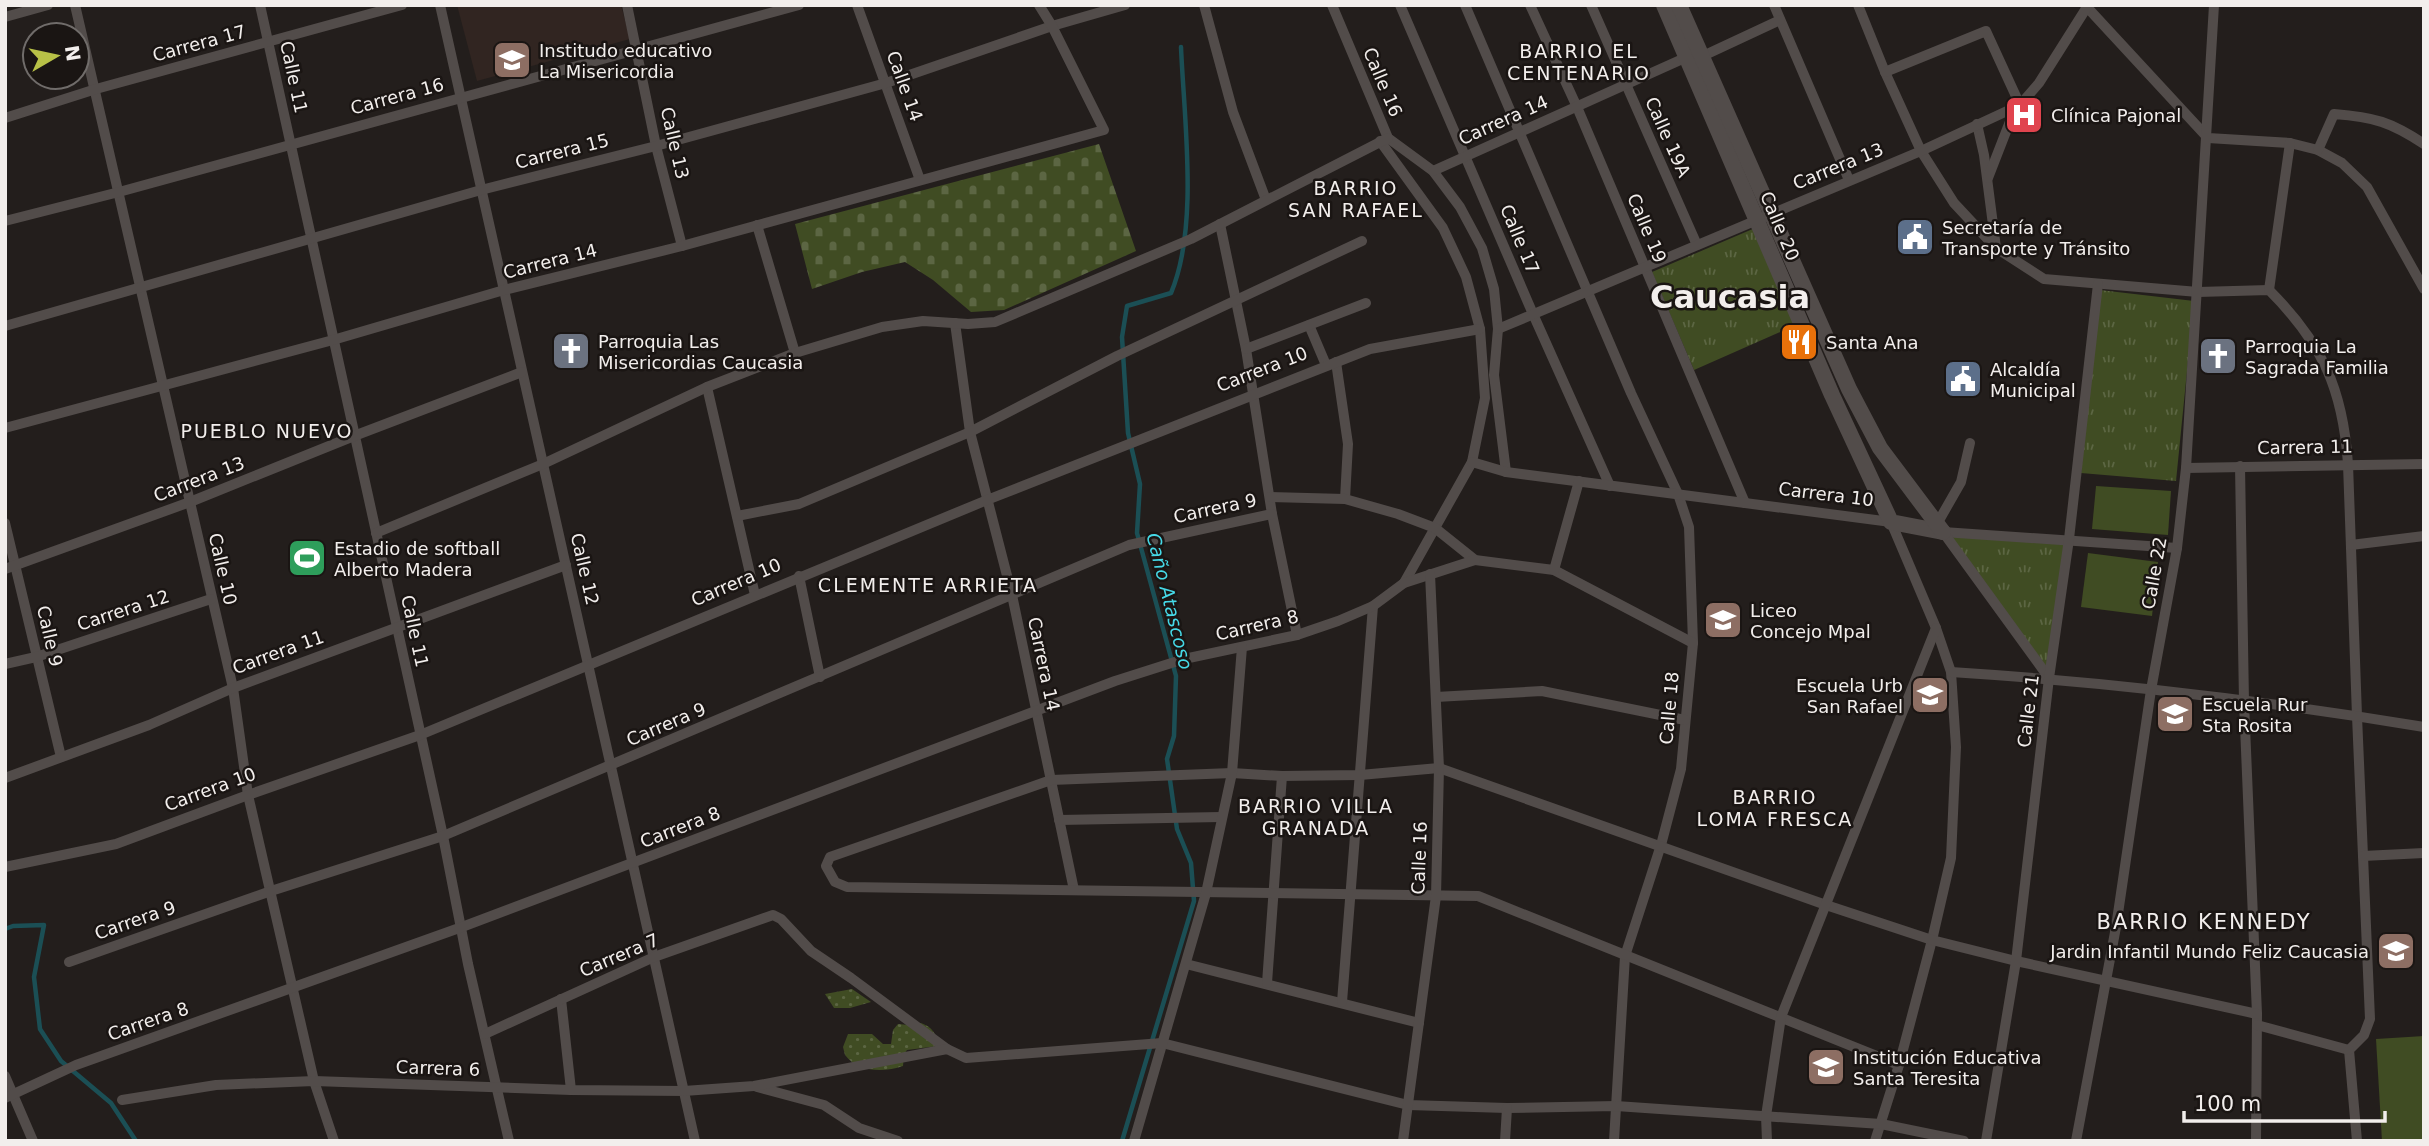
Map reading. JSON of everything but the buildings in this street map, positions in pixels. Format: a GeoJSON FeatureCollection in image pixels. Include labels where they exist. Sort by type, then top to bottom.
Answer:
{"type":"FeatureCollection","features":[{"type":"Feature","properties":{"kind":"street"},"geometry":{"type":"LineString","coordinates":[[5,17],[48,5]]}},
{"type":"Feature","properties":{"kind":"street","name":"Calle 10"},"geometry":{"type":"LineString","coordinates":[[75,5],[233,688],[248,795],[314,1081],[334,1141]]}},
{"type":"Feature","properties":{"kind":"street","name":"Calle 11"},"geometry":{"type":"LineString","coordinates":[[260,5],[443,836],[468,964],[509,1141]]}},
{"type":"Feature","properties":{"kind":"street","name":"Carrera 17"},"geometry":{"type":"LineString","coordinates":[[5,118],[96,89],[402,5]]}},
{"type":"Feature","properties":{"kind":"street","name":"Calle 12"},"geometry":{"type":"LineString","coordinates":[[440,5],[695,1141]]}},
{"type":"Feature","properties":{"kind":"street","name":"Calle 13"},"geometry":{"type":"LineString","coordinates":[[627,5],[656,146],[682,246]]}},
{"type":"Feature","properties":{"kind":"street","name":"Carrera 16"},"geometry":{"type":"LineString","coordinates":[[5,221],[799,5]]}},
{"type":"Feature","properties":{"kind":"street","name":"Calle 14"},"geometry":{"type":"LineString","coordinates":[[857,5],[920,180]]}},
{"type":"Feature","properties":{"kind":"street"},"geometry":{"type":"LineString","coordinates":[[1039,5],[1052,26]]}},
{"type":"Feature","properties":{"kind":"street","name":"Carrera 15"},"geometry":{"type":"LineString","coordinates":[[5,326],[481,190],[656,146],[886,83],[1052,26],[1125,5]]}},
{"type":"Feature","properties":{"kind":"street"},"geometry":{"type":"LineString","coordinates":[[1204,5],[1233,112],[1266,200]]}},
{"type":"Feature","properties":{"kind":"street","name":"Calle 16"},"geometry":{"type":"LineString","coordinates":[[1332,5],[1384,139],[1443,228],[1466,276],[1480,329],[1485,398],[1472,462],[1404,583]]}},
{"type":"Feature","properties":{"kind":"street","name":"Calle 17"},"geometry":{"type":"LineString","coordinates":[[1400,5],[1533,314],[1611,486]]}},
{"type":"Feature","properties":{"kind":"street","name":"Calle 18"},"geometry":{"type":"LineString","coordinates":[[1465,5],[1631,393],[1678,494],[1689,527],[1693,643],[1681,769],[1661,845],[1625,956],[1614,1141]]}},
{"type":"Feature","properties":{"kind":"street","name":"Calle 19"},"geometry":{"type":"LineString","coordinates":[[1530,5],[1577,107],[1745,503]]}},
{"type":"Feature","properties":{"kind":"street","name":"Calle 19A"},"geometry":{"type":"LineString","coordinates":[[1591,5],[1697,244]]}},
{"type":"Feature","properties":{"kind":"street","name":"Calle 20"},"geometry":{"type":"LineString","coordinates":[[1664,5],[1694,57],[1764,216],[1880,448],[1940,528]]}},
{"type":"Feature","properties":{"kind":"street","name":"Calle 20"},"geometry":{"type":"LineString","coordinates":[[1679,5],[1694,57]]}},
{"type":"Feature","properties":{"kind":"street"},"geometry":{"type":"LineString","coordinates":[[1773,5],[1849,180]]}},
{"type":"Feature","properties":{"kind":"street"},"geometry":{"type":"LineString","coordinates":[[1858,5],[1921,151],[1954,202],[1996,248],[2044,279],[2198,292],[2269,290],[2295,316],[2318,349],[2338,396],[2346,430],[2348,464],[2370,1019],[2364,1035],[2349,1050]]}},
{"type":"Feature","properties":{"kind":"street","name":"Calle 22"},"geometry":{"type":"LineString","coordinates":[[2076,1141],[2107,981],[2151,691],[2177,548],[2186,468],[2198,292],[2214,5]]}},
{"type":"Feature","properties":{"kind":"street"},"geometry":{"type":"LineString","coordinates":[[1987,181],[2018,106],[2039,83],[2086,6],[2208,138],[2290,143],[2318,150],[2342,163],[2367,187],[2423,285]]}},
{"type":"Feature","properties":{"kind":"street","name":"Carrera 14"},"geometry":{"type":"LineString","coordinates":[[1433,171],[1626,84],[1780,20]]}},
{"type":"Feature","properties":{"kind":"street","name":"Carrera 14"},"geometry":{"type":"LineString","coordinates":[[5,428],[333,340],[505,290],[682,246],[1104,130],[1052,26]]}},
{"type":"Feature","properties":{"kind":"street"},"geometry":{"type":"LineString","coordinates":[[1885,72],[1986,30],[2018,106]]}},
{"type":"Feature","properties":{"kind":"street","name":"Carrera 13"},"geometry":{"type":"LineString","coordinates":[[1498,329],[1921,151],[2018,106]]}},
{"type":"Feature","properties":{"kind":"street"},"geometry":{"type":"LineString","coordinates":[[2318,150],[2334,114],[2366,116],[2397,126],[2424,144]]}},
{"type":"Feature","properties":{"kind":"street"},"geometry":{"type":"LineString","coordinates":[[1977,124],[1984,155],[1996,248]]}},
{"type":"Feature","properties":{"kind":"street"},"geometry":{"type":"LineString","coordinates":[[376,533],[543,464],[707,387],[794,353],[882,327],[923,321],[995,322],[1191,239],[1384,139]]}},
{"type":"Feature","properties":{"kind":"street","name":"Calle 16"},"geometry":{"type":"LineString","coordinates":[[1384,139],[1433,171],[1460,207],[1482,248],[1494,289],[1498,329],[1494,375],[1506,472]]}},
{"type":"Feature","properties":{"kind":"street"},"geometry":{"type":"LineString","coordinates":[[2269,290],[2290,143]]}},
{"type":"Feature","properties":{"kind":"street","name":"Calle 20"},"geometry":{"type":"LineString","coordinates":[[1764,216],[1832,395],[1891,522]]}},
{"type":"Feature","properties":{"kind":"street"},"geometry":{"type":"LineString","coordinates":[[1220,224],[1246,349],[1272,514],[1297,635]]}},
{"type":"Feature","properties":{"kind":"street"},"geometry":{"type":"LineString","coordinates":[[757,225],[794,353]]}},
{"type":"Feature","properties":{"kind":"street"},"geometry":{"type":"LineString","coordinates":[[737,516],[799,505],[970,432],[1129,350],[1362,241]]}},
{"type":"Feature","properties":{"kind":"street","name":"Calle 21"},"geometry":{"type":"LineString","coordinates":[[1986,1141],[2016,961],[2049,678],[2070,539],[2098,284]]}},
{"type":"Feature","properties":{"kind":"street"},"geometry":{"type":"LineString","coordinates":[[1246,349],[1366,303]]}},
{"type":"Feature","properties":{"kind":"street","name":"Carrera 14"},"geometry":{"type":"LineString","coordinates":[[955,323],[970,432],[1012,595],[1074,890]]}},
{"type":"Feature","properties":{"kind":"street"},"geometry":{"type":"LineString","coordinates":[[1308,325],[1331,364],[1348,444],[1345,499]]}},
{"type":"Feature","properties":{"kind":"street","name":"Carrera 10"},"geometry":{"type":"LineString","coordinates":[[5,867],[116,844],[420,735],[1130,441],[1370,349],[1480,329]]}},
{"type":"Feature","properties":{"kind":"street","name":"Carrera 13"},"geometry":{"type":"LineString","coordinates":[[10,567],[190,502],[522,372]]}},
{"type":"Feature","properties":{"kind":"street"},"geometry":{"type":"LineString","coordinates":[[707,387],[755,595]]}},
{"type":"Feature","properties":{"kind":"street"},"geometry":{"type":"LineString","coordinates":[[1970,443],[1961,482],[1940,528],[2049,678]]}},
{"type":"Feature","properties":{"kind":"street","name":"Carrera 10"},"geometry":{"type":"LineString","coordinates":[[1472,462],[1506,472],[1940,528],[2177,548]]}},
{"type":"Feature","properties":{"kind":"street","name":"Carrera 11"},"geometry":{"type":"LineString","coordinates":[[2186,468],[2424,464]]}},
{"type":"Feature","properties":{"kind":"street"},"geometry":{"type":"LineString","coordinates":[[2240,466],[2244,702],[2257,1020],[2256,1141]]}},
{"type":"Feature","properties":{"kind":"street"},"geometry":{"type":"LineString","coordinates":[[1554,570],[1579,481]]}},
{"type":"Feature","properties":{"kind":"street","name":"Carrera 9"},"geometry":{"type":"LineString","coordinates":[[1269,497],[1345,499],[1398,514],[1435,528],[1475,560]]}},
{"type":"Feature","properties":{"kind":"street","name":"Carrera 9"},"geometry":{"type":"LineString","coordinates":[[69,962],[271,891],[443,836],[1129,545],[1272,514]]}},
{"type":"Feature","properties":{"kind":"street"},"geometry":{"type":"LineString","coordinates":[[1875,1141],[1933,940],[1951,858],[1956,747],[1951,672],[1936,628],[1891,522]]}},
{"type":"Feature","properties":{"kind":"street","name":"Calle 9"},"geometry":{"type":"LineString","coordinates":[[5,523],[10,567],[61,757]]}},
{"type":"Feature","properties":{"kind":"street"},"geometry":{"type":"LineString","coordinates":[[2351,545],[2424,536]]}},
{"type":"Feature","properties":{"kind":"street"},"geometry":{"type":"LineString","coordinates":[[1404,583],[1475,560],[1554,570],[1693,643]]}},
{"type":"Feature","properties":{"kind":"street","name":"Carrera 11"},"geometry":{"type":"LineString","coordinates":[[5,778],[149,725],[233,688],[566,565]]}},
{"type":"Feature","properties":{"kind":"street","name":"Calle 16"},"geometry":{"type":"LineString","coordinates":[[1403,1141],[1436,896],[1439,768],[1430,574]]}},
{"type":"Feature","properties":{"kind":"street"},"geometry":{"type":"LineString","coordinates":[[799,576],[820,677]]}},
{"type":"Feature","properties":{"kind":"street","name":"Carrera 8"},"geometry":{"type":"LineString","coordinates":[[9,1096],[76,1065],[462,927],[1036,710],[1184,659],[1297,635],[1338,621],[1373,606],[1404,583]]}},
{"type":"Feature","properties":{"kind":"street","name":"Carrera 12"},"geometry":{"type":"LineString","coordinates":[[5,664],[36,657],[211,599]]}},
{"type":"Feature","properties":{"kind":"street"},"geometry":{"type":"LineString","coordinates":[[1342,1002],[1373,606]]}},
{"type":"Feature","properties":{"kind":"street"},"geometry":{"type":"LineString","coordinates":[[1767,1141],[1766,1116],[1781,1017],[1936,628]]}},
{"type":"Feature","properties":{"kind":"street"},"geometry":{"type":"LineString","coordinates":[[1134,1141],[1159,1043],[1186,964],[1232,773],[1241,647]]}},
{"type":"Feature","properties":{"kind":"street"},"geometry":{"type":"LineString","coordinates":[[1951,672],[2049,678],[2357,716],[2424,727]]}},
{"type":"Feature","properties":{"kind":"street"},"geometry":{"type":"LineString","coordinates":[[1436,696],[1542,691],[1685,720]]}},
{"type":"Feature","properties":{"kind":"street"},"geometry":{"type":"LineString","coordinates":[[1899,1065],[1478,896],[848,887],[835,882],[826,866],[830,857],[1051,780],[1232,773],[1282,776],[1360,775],[1439,768],[1826,905],[1933,940],[2257,1020],[2349,1050]]}},
{"type":"Feature","properties":{"kind":"street"},"geometry":{"type":"LineString","coordinates":[[1267,984],[1282,776]]}},
{"type":"Feature","properties":{"kind":"street"},"geometry":{"type":"LineString","coordinates":[[1059,820],[1221,817]]}},
{"type":"Feature","properties":{"kind":"street"},"geometry":{"type":"LineString","coordinates":[[2363,856],[2424,853]]}},
{"type":"Feature","properties":{"kind":"street","name":"Carrera 7"},"geometry":{"type":"LineString","coordinates":[[485,1034],[654,957],[769,915],[777,915],[811,951],[947,1048]]}},
{"type":"Feature","properties":{"kind":"street"},"geometry":{"type":"LineString","coordinates":[[1186,964],[1419,1023]]}},
{"type":"Feature","properties":{"kind":"street"},"geometry":{"type":"LineString","coordinates":[[561,999],[571,1090]]}},
{"type":"Feature","properties":{"kind":"street"},"geometry":{"type":"LineString","coordinates":[[754,1086],[947,1048],[966,1058],[1159,1043],[1408,1105],[1507,1108],[1616,1106],[1881,1124],[1964,1141]]}},
{"type":"Feature","properties":{"kind":"street"},"geometry":{"type":"LineString","coordinates":[[2349,1050],[2357,1141]]}},
{"type":"Feature","properties":{"kind":"street"},"geometry":{"type":"LineString","coordinates":[[5,1076],[9,1096],[33,1141]]}},
{"type":"Feature","properties":{"kind":"street","name":"Carrera 6"},"geometry":{"type":"LineString","coordinates":[[122,1100],[216,1085],[314,1081],[571,1090],[684,1091],[754,1086]]}},
{"type":"Feature","properties":{"kind":"street"},"geometry":{"type":"LineString","coordinates":[[754,1086],[824,1105],[859,1128],[898,1141]]}},
{"type":"Feature","properties":{"kind":"street"},"geometry":{"type":"LineString","coordinates":[[1505,1141],[1507,1108]]}},
{"type":"Feature","properties":{"kind":"shaded area","name":"Institudo educativo La Misericordia"},"geometry":{"type":"Polygon","coordinates":[[[457,5],[621,5],[630,39],[477,81],[457,5]]]}},
{"type":"Feature","properties":{"kind":"green space"},"geometry":{"type":"Polygon","coordinates":[[[1099,144],[1136,251],[1004,310],[971,312],[933,280],[905,262],[862,272],[812,289],[795,224],[1099,144]]]}},
{"type":"Feature","properties":{"kind":"green space"},"geometry":{"type":"Polygon","coordinates":[[[1755,228],[1796,325],[1694,370],[1652,272],[1755,228]]]}},
{"type":"Feature","properties":{"kind":"green space"},"geometry":{"type":"Polygon","coordinates":[[[2100,290],[2194,301],[2176,481],[2081,473],[2100,290]]]}},
{"type":"Feature","properties":{"kind":"green space"},"geometry":{"type":"Polygon","coordinates":[[[2096,486],[2171,491],[2168,535],[2092,529],[2096,486]]]}},
{"type":"Feature","properties":{"kind":"green space"},"geometry":{"type":"Polygon","coordinates":[[[1951,536],[2065,542],[2047,668],[1951,536]]]}},
{"type":"Feature","properties":{"kind":"green space"},"geometry":{"type":"Polygon","coordinates":[[[2088,553],[2158,562],[2152,616],[2081,607],[2088,553]]]}},
{"type":"Feature","properties":{"kind":"green space"},"geometry":{"type":"Polygon","coordinates":[[[852,989],[871,1002],[850,1008],[834,1008],[825,994],[852,989]]]}},
{"type":"Feature","properties":{"kind":"green space"},"geometry":{"type":"Polygon","coordinates":[[[921,1023],[933,1032],[938,1046],[907,1050],[903,1066],[871,1070],[850,1061],[845,1055],[843,1047],[848,1034],[872,1034],[883,1044],[891,1044],[893,1030],[898,1024],[921,1023]]]}},
{"type":"Feature","properties":{"kind":"green space"},"geometry":{"type":"Polygon","coordinates":[[[2424,1036],[2424,1141],[2382,1141],[2376,1039],[2424,1036]]]}},
{"type":"Feature","properties":{"kind":"waterway","name":"Caño Atascoso"},"geometry":{"type":"LineString","coordinates":[[1122,1141],[1194,901],[1191,863],[1177,829],[1167,759],[1174,736],[1176,676],[1137,533],[1140,484],[1128,433],[1122,337],[1127,306],[1171,293],[1180,266],[1185,237],[1188,173],[1181,47]]}},
{"type":"Feature","properties":{"kind":"waterway"},"geometry":{"type":"LineString","coordinates":[[5,929],[13,926],[44,925],[34,977],[40,1029],[61,1061],[111,1103],[136,1141]]}},
{"type":"Feature","properties":{"kind":"place","name":"Institudo educativo La Misericordia"},"geometry":{"type":"Point","coordinates":[512,60]}},
{"type":"Feature","properties":{"kind":"place","name":"Clínica Pajonal"},"geometry":{"type":"Point","coordinates":[2024,115]}},
{"type":"Feature","properties":{"kind":"place","name":"Secretaría de Transporte y Tránsito"},"geometry":{"type":"Point","coordinates":[1915,237]}},
{"type":"Feature","properties":{"kind":"place","name":"Santa Ana"},"geometry":{"type":"Point","coordinates":[1799,342]}},
{"type":"Feature","properties":{"kind":"place","name":"Parroquia Las Misericordias Caucasia"},"geometry":{"type":"Point","coordinates":[571,351]}},
{"type":"Feature","properties":{"kind":"place","name":"Parroquia La Sagrada Familia"},"geometry":{"type":"Point","coordinates":[2218,356]}},
{"type":"Feature","properties":{"kind":"place","name":"Alcaldía Municipal"},"geometry":{"type":"Point","coordinates":[1963,379]}},
{"type":"Feature","properties":{"kind":"place","name":"Estadio de softball Alberto Madera"},"geometry":{"type":"Point","coordinates":[307,558]}},
{"type":"Feature","properties":{"kind":"place","name":"Liceo Concejo Mpal"},"geometry":{"type":"Point","coordinates":[1723,620]}},
{"type":"Feature","properties":{"kind":"place","name":"Escuela Urb San Rafael"},"geometry":{"type":"Point","coordinates":[1930,695]}},
{"type":"Feature","properties":{"kind":"place","name":"Escuela Rur Sta Rosita"},"geometry":{"type":"Point","coordinates":[2175,714]}},
{"type":"Feature","properties":{"kind":"place","name":"Jardin Infantil Mundo Feliz Caucasia"},"geometry":{"type":"Point","coordinates":[2396,951]}},
{"type":"Feature","properties":{"kind":"place","name":"Institución Educativa Santa Teresita"},"geometry":{"type":"Point","coordinates":[1826,1067]}},
{"type":"Feature","properties":{"kind":"district","name":"BARRIO EL CENTENARIO"},"geometry":{"type":"Point","coordinates":[1579,62]}},
{"type":"Feature","properties":{"kind":"district","name":"BARRIO SAN RAFAEL"},"geometry":{"type":"Point","coordinates":[1356,199]}},
{"type":"Feature","properties":{"kind":"district","name":"Caucasia"},"geometry":{"type":"Point","coordinates":[1730,297]}},
{"type":"Feature","properties":{"kind":"district","name":"PUEBLO NUEVO"},"geometry":{"type":"Point","coordinates":[267,431]}},
{"type":"Feature","properties":{"kind":"district","name":"CLEMENTE ARRIETA"},"geometry":{"type":"Point","coordinates":[928,585]}},
{"type":"Feature","properties":{"kind":"district","name":"BARRIO LOMA FRESCA"},"geometry":{"type":"Point","coordinates":[1775,808]}},
{"type":"Feature","properties":{"kind":"district","name":"BARRIO VILLA GRANADA"},"geometry":{"type":"Point","coordinates":[1316,817]}},
{"type":"Feature","properties":{"kind":"district","name":"BARRIO KENNEDY"},"geometry":{"type":"Point","coordinates":[2204,922]}}]}
